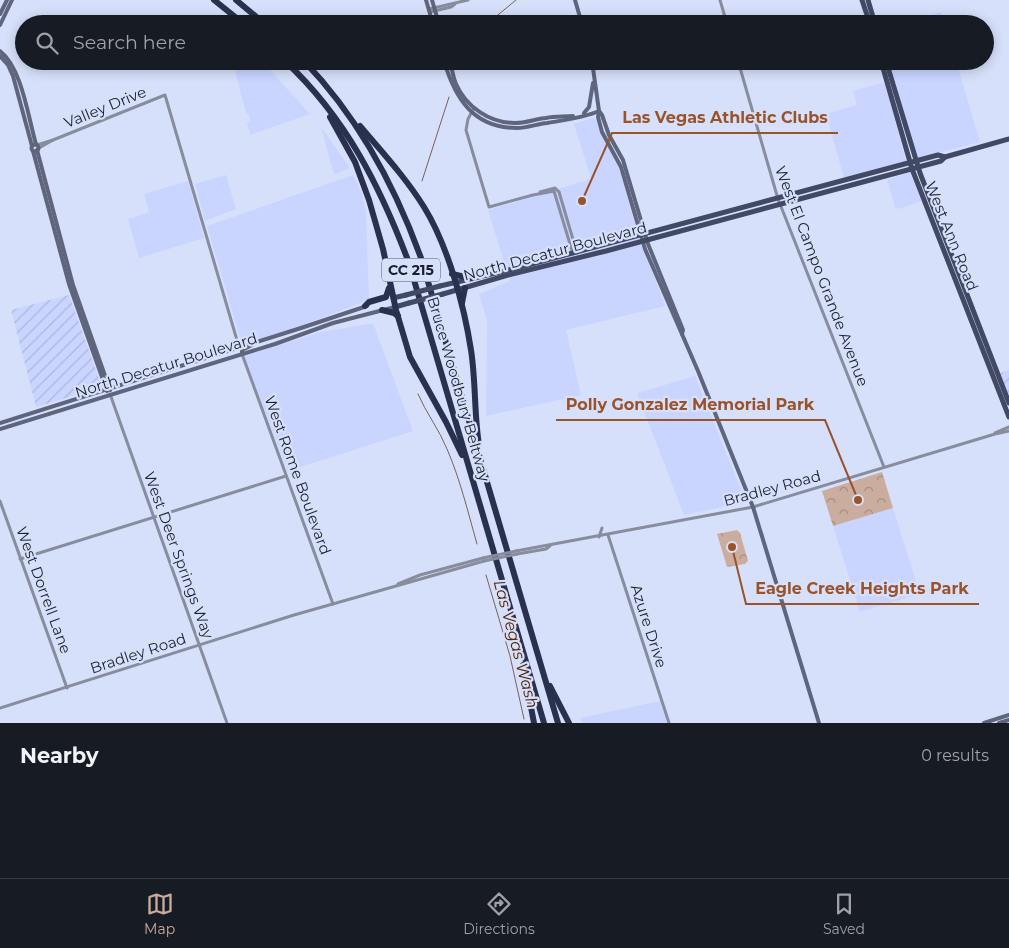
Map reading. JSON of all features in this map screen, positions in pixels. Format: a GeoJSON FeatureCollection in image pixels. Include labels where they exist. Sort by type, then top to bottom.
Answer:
{"type":"FeatureCollection","features":[{"type":"Feature","properties":{"kind":"highway"},"geometry":{"type":"LineString","coordinates":[[214,0],[233,15]]}},
{"type":"Feature","properties":{"kind":"highway"},"geometry":{"type":"LineString","coordinates":[[236,0],[254,15]]}},
{"type":"Feature","properties":{"kind":"highway","name":"Bruce Woodbury Beltway"},"geometry":{"type":"LineString","coordinates":[[295,70],[349,137],[384,199],[409,263],[544,723]]}},
{"type":"Feature","properties":{"kind":"highway","name":"Bruce Woodbury Beltway"},"geometry":{"type":"LineString","coordinates":[[312,70],[357,127],[377,158],[410,227],[421,258],[558,723]]}},
{"type":"Feature","properties":{"kind":"highway"},"geometry":{"type":"LineString","coordinates":[[301,76],[338,131],[358,170],[374,215],[395,307],[412,361],[453,436],[474,486]]}},
{"type":"Feature","properties":{"kind":"highway"},"geometry":{"type":"LineString","coordinates":[[330,91],[417,196],[436,229],[457,290],[471,352],[475,418],[485,476]]}},
{"type":"Feature","properties":{"kind":"highway"},"geometry":{"type":"LineString","coordinates":[[452,274],[470,278]]}},
{"type":"Feature","properties":{"kind":"highway"},"geometry":{"type":"LineString","coordinates":[[364,306],[369,302],[387,296],[390,281]]}},
{"type":"Feature","properties":{"kind":"highway"},"geometry":{"type":"LineString","coordinates":[[461,307],[465,288]]}},
{"type":"Feature","properties":{"kind":"highway"},"geometry":{"type":"LineString","coordinates":[[382,310],[398,316]]}},
{"type":"Feature","properties":{"kind":"highway"},"geometry":{"type":"LineString","coordinates":[[508,600],[534,723]]}},
{"type":"Feature","properties":{"kind":"highway"},"geometry":{"type":"LineString","coordinates":[[535,646],[550,686],[569,723]]}},
{"type":"Feature","properties":{"kind":"main road"},"geometry":{"type":"LineString","coordinates":[[0,14],[7,0]]}},
{"type":"Feature","properties":{"kind":"main road"},"geometry":{"type":"LineString","coordinates":[[0,25],[12,0]]}},
{"type":"Feature","properties":{"kind":"main road"},"geometry":{"type":"LineString","coordinates":[[426,0],[430,15]]}},
{"type":"Feature","properties":{"kind":"main road"},"geometry":{"type":"LineString","coordinates":[[432,0],[437,15]]}},
{"type":"Feature","properties":{"kind":"main road"},"geometry":{"type":"LineString","coordinates":[[574,0],[579,15]]}},
{"type":"Feature","properties":{"kind":"main road"},"geometry":{"type":"LineString","coordinates":[[862,0],[867,15]]}},
{"type":"Feature","properties":{"kind":"main road"},"geometry":{"type":"LineString","coordinates":[[868,0],[872,15]]}},
{"type":"Feature","properties":{"kind":"main road","name":"West Deer Springs Way"},"geometry":{"type":"LineString","coordinates":[[0,52],[15,69]]}},
{"type":"Feature","properties":{"kind":"main road","name":"West Deer Springs Way"},"geometry":{"type":"LineString","coordinates":[[0,56],[8,65],[13,76],[36,147]]}},
{"type":"Feature","properties":{"kind":"main road","name":"West Deer Springs Way"},"geometry":{"type":"LineString","coordinates":[[16,70],[73,285],[110,394]]}},
{"type":"Feature","properties":{"kind":"main road"},"geometry":{"type":"LineString","coordinates":[[447,70],[456,95],[488,122],[509,128],[523,128],[599,111]]}},
{"type":"Feature","properties":{"kind":"main road"},"geometry":{"type":"LineString","coordinates":[[452,70],[456,84],[473,110],[496,120],[522,123],[553,117],[572,117],[599,111]]}},
{"type":"Feature","properties":{"kind":"main road"},"geometry":{"type":"LineString","coordinates":[[584,113],[589,109],[591,102],[594,70]]}},
{"type":"Feature","properties":{"kind":"main road"},"geometry":{"type":"LineString","coordinates":[[594,70],[599,111],[598,117],[602,132]]}},
{"type":"Feature","properties":{"kind":"main road","name":"West Ann Road"},"geometry":{"type":"LineString","coordinates":[[884,70],[888,85],[902,115],[914,165],[1009,403]]}},
{"type":"Feature","properties":{"kind":"main road","name":"West Ann Road"},"geometry":{"type":"LineString","coordinates":[[888,70],[894,98],[914,165],[1009,417]]}},
{"type":"Feature","properties":{"kind":"main road"},"geometry":{"type":"LineString","coordinates":[[599,111],[602,114],[609,135],[623,160],[644,240],[666,301],[682,334],[752,507],[819,723]]}},
{"type":"Feature","properties":{"kind":"main road"},"geometry":{"type":"LineString","coordinates":[[560,121],[567,122],[594,116],[597,119],[621,167],[643,234]]}},
{"type":"Feature","properties":{"kind":"main road","name":"North Decatur Boulevard"},"geometry":{"type":"LineString","coordinates":[[0,423],[276,336],[364,306],[470,278],[644,240],[848,183],[868,174],[941,161],[945,157],[1009,139]]}},
{"type":"Feature","properties":{"kind":"main road","name":"North Decatur Boulevard"},"geometry":{"type":"LineString","coordinates":[[848,183],[857,184],[914,165]]}},
{"type":"Feature","properties":{"kind":"main road"},"geometry":{"type":"LineString","coordinates":[[857,184],[867,177],[868,174]]}},
{"type":"Feature","properties":{"kind":"main road","name":"North Decatur Boulevard"},"geometry":{"type":"LineString","coordinates":[[0,429],[278,343],[333,323],[465,288],[643,234],[779,202]]}},
{"type":"Feature","properties":{"kind":"main road"},"geometry":{"type":"LineString","coordinates":[[644,240],[675,310],[683,330],[682,334]]}},
{"type":"Feature","properties":{"kind":"main road"},"geometry":{"type":"LineString","coordinates":[[666,301],[675,310]]}},
{"type":"Feature","properties":{"kind":"main road"},"geometry":{"type":"LineString","coordinates":[[276,336],[278,343]]}},
{"type":"Feature","properties":{"kind":"main road"},"geometry":{"type":"LineString","coordinates":[[242,354],[242,350],[259,341]]}},
{"type":"Feature","properties":{"kind":"main road"},"geometry":{"type":"LineString","coordinates":[[226,358],[237,352],[239,347]]}},
{"type":"Feature","properties":{"kind":"main road"},"geometry":{"type":"LineString","coordinates":[[984,723],[1009,715]]}},
{"type":"Feature","properties":{"kind":"main road"},"geometry":{"type":"LineString","coordinates":[[999,723],[1009,720]]}},
{"type":"Feature","properties":{"kind":"street"},"geometry":{"type":"LineString","coordinates":[[429,11],[450,3],[468,0]]}},
{"type":"Feature","properties":{"kind":"street"},"geometry":{"type":"LineString","coordinates":[[720,0],[724,15]]}},
{"type":"Feature","properties":{"kind":"street","name":"West El Campo Grande Avenue"},"geometry":{"type":"LineString","coordinates":[[741,70],[779,202],[884,467]]}},
{"type":"Feature","properties":{"kind":"street","name":"Valley Drive"},"geometry":{"type":"LineString","coordinates":[[36,147],[165,95],[239,347]]}},
{"type":"Feature","properties":{"kind":"street"},"geometry":{"type":"LineString","coordinates":[[473,110],[467,124],[467,133],[488,207],[555,188],[575,255]]}},
{"type":"Feature","properties":{"kind":"street"},"geometry":{"type":"LineString","coordinates":[[557,192],[560,209],[567,225]]}},
{"type":"Feature","properties":{"kind":"street","name":"West Rome Boulevard"},"geometry":{"type":"LineString","coordinates":[[242,354],[333,604]]}},
{"type":"Feature","properties":{"kind":"street","name":"West Deer Springs Way"},"geometry":{"type":"LineString","coordinates":[[110,394],[227,723]]}},
{"type":"Feature","properties":{"kind":"street","name":"Bradley Road"},"geometry":{"type":"LineString","coordinates":[[995,434],[1009,427]]}},
{"type":"Feature","properties":{"kind":"street","name":"Bradley Road"},"geometry":{"type":"LineString","coordinates":[[0,708],[199,645],[398,584],[406,584],[483,559],[546,549],[550,546],[752,507],[1009,431]]}},
{"type":"Feature","properties":{"kind":"street"},"geometry":{"type":"LineString","coordinates":[[20,559],[286,476]]}},
{"type":"Feature","properties":{"kind":"street","name":"West Dorrell Lane"},"geometry":{"type":"LineString","coordinates":[[0,501],[67,688]]}},
{"type":"Feature","properties":{"kind":"street"},"geometry":{"type":"LineString","coordinates":[[599,537],[602,528]]}},
{"type":"Feature","properties":{"kind":"street","name":"Azure Drive"},"geometry":{"type":"LineString","coordinates":[[608,535],[669,723]]}},
{"type":"Feature","properties":{"kind":"shaded area"},"geometry":{"type":"Polygon","coordinates":[[[941,12],[942,15],[932,15],[941,12]]]}},
{"type":"Feature","properties":{"kind":"shaded area"},"geometry":{"type":"Polygon","coordinates":[[[270,70],[310,114],[250,135],[247,123],[250,121],[250,117],[246,113],[235,71],[270,70]]]}},
{"type":"Feature","properties":{"kind":"shaded area"},"geometry":{"type":"Polygon","coordinates":[[[892,70],[959,70],[980,142],[918,158],[892,70]]]}},
{"type":"Feature","properties":{"kind":"shaded area"},"geometry":{"type":"Polygon","coordinates":[[[885,82],[906,162],[844,178],[826,114],[857,105],[853,91],[885,82]]]}},
{"type":"Feature","properties":{"kind":"shaded area"},"geometry":{"type":"Polygon","coordinates":[[[592,118],[596,119],[602,136],[619,169],[638,234],[665,306],[566,330],[581,395],[486,416],[487,321],[479,294],[510,281],[488,210],[591,179],[574,124],[592,118]]]}},
{"type":"Feature","properties":{"kind":"shaded area"},"geometry":{"type":"Polygon","coordinates":[[[321,127],[350,168],[334,175],[321,127]]]}},
{"type":"Feature","properties":{"kind":"shaded area"},"geometry":{"type":"Polygon","coordinates":[[[910,172],[921,201],[899,209],[895,207],[887,180],[910,172]]]}},
{"type":"Feature","properties":{"kind":"shaded area"},"geometry":{"type":"Polygon","coordinates":[[[226,175],[236,209],[205,221],[195,184],[226,175]]]}},
{"type":"Feature","properties":{"kind":"shaded area"},"geometry":{"type":"Polygon","coordinates":[[[353,175],[362,193],[366,213],[369,300],[298,327],[242,345],[207,226],[353,175]]]}},
{"type":"Feature","properties":{"kind":"shaded area"},"geometry":{"type":"Polygon","coordinates":[[[188,181],[204,238],[139,258],[128,219],[149,212],[144,194],[188,181]]]}},
{"type":"Feature","properties":{"kind":"shaded area"},"geometry":{"type":"Polygon","coordinates":[[[69,295],[102,387],[36,407],[11,310],[69,295]]]}},
{"type":"Feature","properties":{"kind":"shaded area"},"geometry":{"type":"Polygon","coordinates":[[[373,323],[413,431],[288,471],[244,356],[321,332],[373,323]]]}},
{"type":"Feature","properties":{"kind":"shaded area"},"geometry":{"type":"Polygon","coordinates":[[[1009,370],[1009,398],[1000,373],[1009,370]]]}},
{"type":"Feature","properties":{"kind":"shaded area"},"geometry":{"type":"Polygon","coordinates":[[[695,376],[746,502],[684,515],[637,393],[695,376]]]}},
{"type":"Feature","properties":{"kind":"shaded area"},"geometry":{"type":"Polygon","coordinates":[[[893,508],[920,594],[860,612],[833,526],[893,508]]]}},
{"type":"Feature","properties":{"kind":"shaded area"},"geometry":{"type":"Polygon","coordinates":[[[660,701],[667,723],[582,723],[580,718],[660,701]]]}},
{"type":"Feature","properties":{"kind":"green space"},"geometry":{"type":"Polygon","coordinates":[[[882,472],[893,508],[833,526],[822,491],[882,472]]]}},
{"type":"Feature","properties":{"kind":"green space"},"geometry":{"type":"Polygon","coordinates":[[[737,530],[740,533],[748,561],[745,564],[727,567],[717,534],[737,530]]]}},
{"type":"Feature","properties":{"kind":"waterway","name":"Las Vegas Wash"},"geometry":{"type":"LineString","coordinates":[[498,15],[516,0]]}},
{"type":"Feature","properties":{"kind":"waterway","name":"Las Vegas Wash"},"geometry":{"type":"LineString","coordinates":[[422,181],[449,97]]}},
{"type":"Feature","properties":{"kind":"waterway","name":"Las Vegas Wash"},"geometry":{"type":"LineString","coordinates":[[418,394],[452,460],[477,544]]}},
{"type":"Feature","properties":{"kind":"waterway","name":"Las Vegas Wash"},"geometry":{"type":"LineString","coordinates":[[486,575],[510,656],[524,719]]}},
{"type":"Feature","properties":{"kind":"place","name":"Las Vegas Athletic Clubs"},"geometry":{"type":"Point","coordinates":[582,201]}},
{"type":"Feature","properties":{"kind":"place","name":"Polly Gonzalez Memorial Park"},"geometry":{"type":"Point","coordinates":[858,500]}},
{"type":"Feature","properties":{"kind":"place","name":"Eagle Creek Heights Park"},"geometry":{"type":"Point","coordinates":[732,547]}}]}
